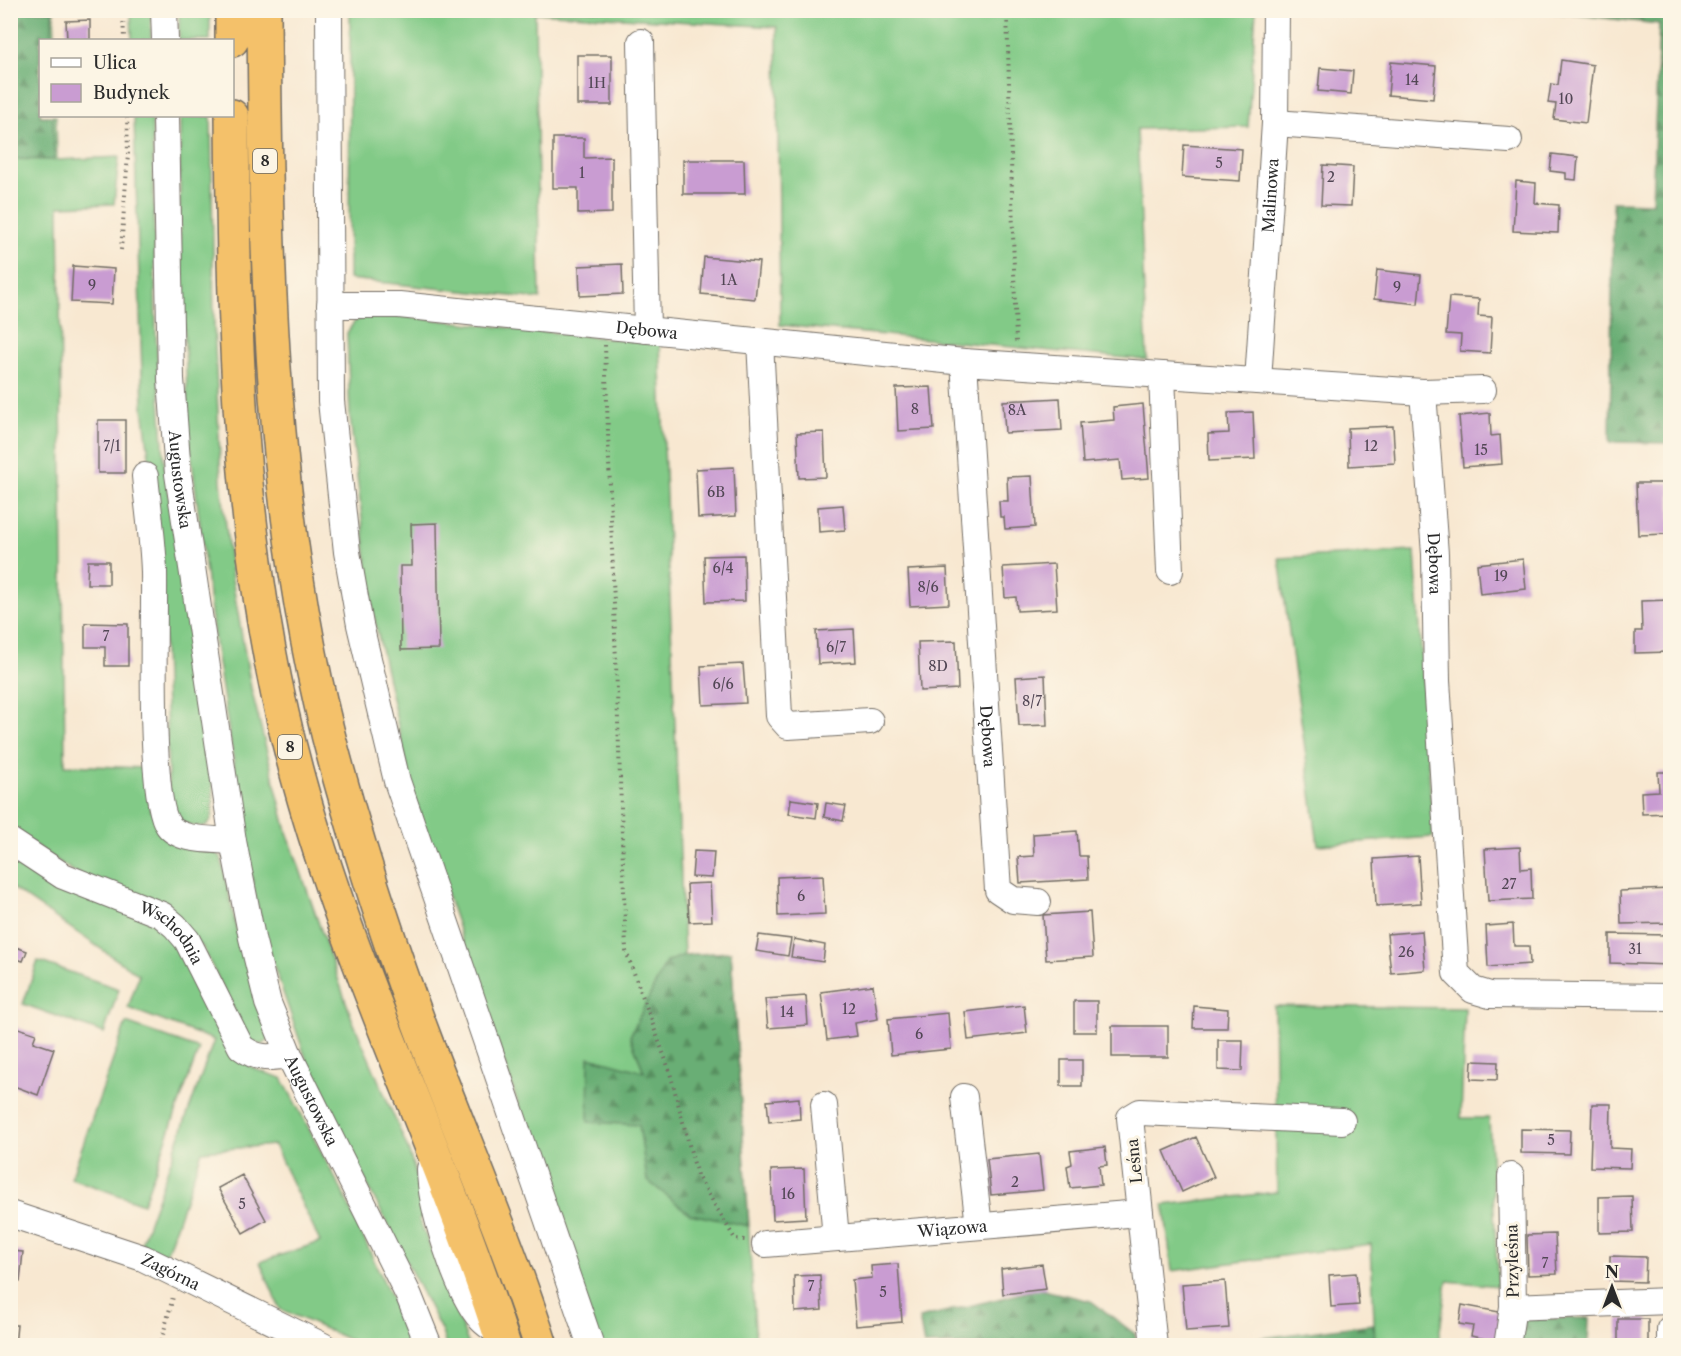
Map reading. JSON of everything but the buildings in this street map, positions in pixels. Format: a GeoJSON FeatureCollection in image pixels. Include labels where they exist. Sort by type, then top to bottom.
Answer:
{"type":"FeatureCollection","features":[{"type":"Feature","properties":{"kind":"highway"},"geometry":{"type":"LineString","coordinates":[[232,10],[232,39]]}},
{"type":"Feature","properties":{"kind":"highway","name":"8"},"geometry":{"type":"LineString","coordinates":[[264,10],[270,312],[283,472],[298,589],[310,651],[339,777],[371,885],[424,1036],[541,1346]]}},
{"type":"Feature","properties":{"kind":"highway","name":"8"},"geometry":{"type":"LineString","coordinates":[[232,117],[237,386],[243,472],[262,617],[293,759],[321,856],[368,988],[430,1145],[502,1340]]}},
{"type":"Feature","properties":{"kind":"street"},"geometry":{"type":"LineString","coordinates":[[164,10],[165,39]]}},
{"type":"Feature","properties":{"kind":"street"},"geometry":{"type":"LineString","coordinates":[[329,10],[332,401],[347,552],[360,625],[397,781],[591,1346]]}},
{"type":"Feature","properties":{"kind":"street","name":"Malinowa"},"geometry":{"type":"LineString","coordinates":[[1258,381],[1275,123],[1276,10]]}},
{"type":"Feature","properties":{"kind":"street"},"geometry":{"type":"LineString","coordinates":[[641,42],[647,330]]}},
{"type":"Feature","properties":{"kind":"street","name":"Augustowska"},"geometry":{"type":"LineString","coordinates":[[166,117],[171,379],[178,474],[232,841],[268,1003],[289,1055],[409,1296],[429,1346]]}},
{"type":"Feature","properties":{"kind":"street"},"geometry":{"type":"LineString","coordinates":[[1275,123],[1509,140]]}},
{"type":"Feature","properties":{"kind":"street","name":"Dębowa"},"geometry":{"type":"LineString","coordinates":[[330,305],[399,305],[964,362],[1423,392],[1435,554],[1437,681],[1456,973],[1473,990],[1490,995],[1671,997]]}},
{"type":"Feature","properties":{"kind":"street"},"geometry":{"type":"LineString","coordinates":[[760,341],[779,716],[788,726],[870,721]]}},
{"type":"Feature","properties":{"kind":"street","name":"Dębowa"},"geometry":{"type":"LineString","coordinates":[[964,362],[998,890],[1013,900],[1038,902]]}},
{"type":"Feature","properties":{"kind":"street"},"geometry":{"type":"LineString","coordinates":[[1162,375],[1170,571]]}},
{"type":"Feature","properties":{"kind":"street"},"geometry":{"type":"LineString","coordinates":[[1423,392],[1483,390]]}},
{"type":"Feature","properties":{"kind":"street","name":"Augustowska"},"geometry":{"type":"LineString","coordinates":[[145,476],[153,568],[155,741],[160,807],[169,827],[177,834],[232,841]]}},
{"type":"Feature","properties":{"kind":"street","name":"Wschodnia"},"geometry":{"type":"LineString","coordinates":[[10,841],[63,876],[162,915],[187,940],[241,1047],[263,1059],[289,1055]]}},
{"type":"Feature","properties":{"kind":"street"},"geometry":{"type":"LineString","coordinates":[[964,1097],[979,1226]]}},
{"type":"Feature","properties":{"kind":"street"},"geometry":{"type":"LineString","coordinates":[[824,1105],[836,1238]]}},
{"type":"Feature","properties":{"kind":"street","name":"Leśna"},"geometry":{"type":"LineString","coordinates":[[1155,1346],[1130,1118],[1140,1112],[1342,1121]]}},
{"type":"Feature","properties":{"kind":"street","name":"Przyleśna"},"geometry":{"type":"LineString","coordinates":[[1507,1346],[1513,1307],[1511,1176]]}},
{"type":"Feature","properties":{"kind":"street","name":"Wiązowa"},"geometry":{"type":"LineString","coordinates":[[765,1244],[1140,1213]]}},
{"type":"Feature","properties":{"kind":"street","name":"Zagórna"},"geometry":{"type":"LineString","coordinates":[[10,1214],[92,1240],[180,1274],[323,1346]]}},
{"type":"Feature","properties":{"kind":"street"},"geometry":{"type":"LineString","coordinates":[[1513,1307],[1671,1301]]}},
{"type":"Feature","properties":{"kind":"street"},"geometry":{"type":"LineString","coordinates":[[1670,1346],[1671,1329]]}},
{"type":"Feature","properties":{"kind":"path"},"geometry":{"type":"LineString","coordinates":[[123,10],[124,39]]}},
{"type":"Feature","properties":{"kind":"path"},"geometry":{"type":"LineString","coordinates":[[1007,10],[1016,365]]}},
{"type":"Feature","properties":{"kind":"path"},"geometry":{"type":"LineString","coordinates":[[121,250],[128,154],[127,117]]}},
{"type":"Feature","properties":{"kind":"path"},"geometry":{"type":"LineString","coordinates":[[604,327],[626,951],[669,1069],[697,1175],[735,1239],[765,1244]]}},
{"type":"Feature","properties":{"kind":"path"},"geometry":{"type":"LineString","coordinates":[[160,1346],[180,1274]]}},
{"type":"Feature","properties":{"kind":"green space"},"geometry":{"type":"Polygon","coordinates":[[[11,10],[52,11],[52,39],[39,39],[39,117],[53,117],[54,160],[11,159],[11,10]]]}},
{"type":"Feature","properties":{"kind":"green space"},"geometry":{"type":"Polygon","coordinates":[[[350,10],[1256,11],[1248,127],[1137,129],[1147,360],[780,325],[777,27],[535,13],[540,299],[349,279],[350,10]]]}},
{"type":"Feature","properties":{"kind":"green space"},"geometry":{"type":"Polygon","coordinates":[[[11,11],[54,11],[55,39],[39,39],[39,117],[56,117],[57,160],[119,157],[114,204],[59,206],[65,765],[145,768],[150,810],[221,857],[237,932],[269,1034],[268,1040],[262,1045],[249,1041],[202,946],[70,869],[11,829],[11,11]]]}},
{"type":"Feature","properties":{"kind":"green space"},"geometry":{"type":"Polygon","coordinates":[[[131,11],[151,11],[151,39],[132,39],[131,11]]]}},
{"type":"Feature","properties":{"kind":"green space"},"geometry":{"type":"Polygon","coordinates":[[[179,11],[210,11],[210,39],[179,39],[179,11]]]}},
{"type":"Feature","properties":{"kind":"green space"},"geometry":{"type":"Polygon","coordinates":[[[1540,11],[1670,11],[1670,443],[1610,442],[1613,202],[1652,203],[1659,24],[1540,11]]]}},
{"type":"Feature","properties":{"kind":"green space"},"geometry":{"type":"Polygon","coordinates":[[[134,117],[152,117],[156,335],[164,460],[213,785],[210,822],[199,827],[176,819],[169,802],[161,556],[143,407],[134,117]]]}},
{"type":"Feature","properties":{"kind":"green space"},"geometry":{"type":"Polygon","coordinates":[[[180,117],[211,117],[214,323],[221,481],[232,579],[251,688],[287,832],[352,1019],[408,1149],[428,1215],[419,1219],[469,1345],[446,1345],[442,1332],[311,1073],[267,946],[255,896],[215,644],[189,437],[180,232],[180,117]]]}},
{"type":"Feature","properties":{"kind":"green space"},"geometry":{"type":"Polygon","coordinates":[[[372,313],[660,344],[684,955],[731,952],[756,1345],[600,1345],[413,794],[373,612],[350,417],[347,333],[354,322],[372,313]]]}},
{"type":"Feature","properties":{"kind":"green space"},"geometry":{"type":"Polygon","coordinates":[[[1415,551],[1433,837],[1318,845],[1279,558],[1415,551]]]}},
{"type":"Feature","properties":{"kind":"green space"},"geometry":{"type":"Polygon","coordinates":[[[10,853],[147,919],[174,938],[241,1061],[257,1070],[282,1078],[342,1191],[413,1345],[361,1345],[280,1309],[260,1262],[320,1242],[274,1145],[202,1151],[166,1255],[141,1244],[214,1040],[128,1008],[139,975],[11,887],[10,853]]]}},
{"type":"Feature","properties":{"kind":"green space"},"geometry":{"type":"Polygon","coordinates":[[[731,952],[749,1226],[690,1214],[647,1180],[639,1125],[588,1122],[589,1057],[644,1072],[630,1036],[666,962],[684,955],[731,952]]]}},
{"type":"Feature","properties":{"kind":"green space"},"geometry":{"type":"Polygon","coordinates":[[[38,961],[119,989],[104,1033],[23,1004],[38,961]]]}},
{"type":"Feature","properties":{"kind":"green space"},"geometry":{"type":"Polygon","coordinates":[[[1274,1006],[1465,1008],[1461,1118],[1489,1118],[1498,1286],[1447,1281],[1438,1344],[1445,1345],[1375,1345],[1371,1244],[1172,1271],[1164,1205],[1277,1192],[1274,1006]]]}},
{"type":"Feature","properties":{"kind":"green space"},"geometry":{"type":"Polygon","coordinates":[[[126,1023],[199,1049],[143,1204],[71,1178],[126,1023]]]}},
{"type":"Feature","properties":{"kind":"green space"},"geometry":{"type":"Polygon","coordinates":[[[1039,1289],[1091,1301],[1135,1334],[1137,1345],[924,1345],[919,1318],[1039,1289]]]}},
{"type":"Feature","properties":{"kind":"green space"},"geometry":{"type":"Polygon","coordinates":[[[1589,1318],[1588,1345],[1518,1346],[1522,1319],[1589,1318]]]}},
{"type":"Feature","properties":{"kind":"green space"},"geometry":{"type":"Polygon","coordinates":[[[1373,1324],[1375,1345],[1204,1345],[1373,1324]]]}}]}
